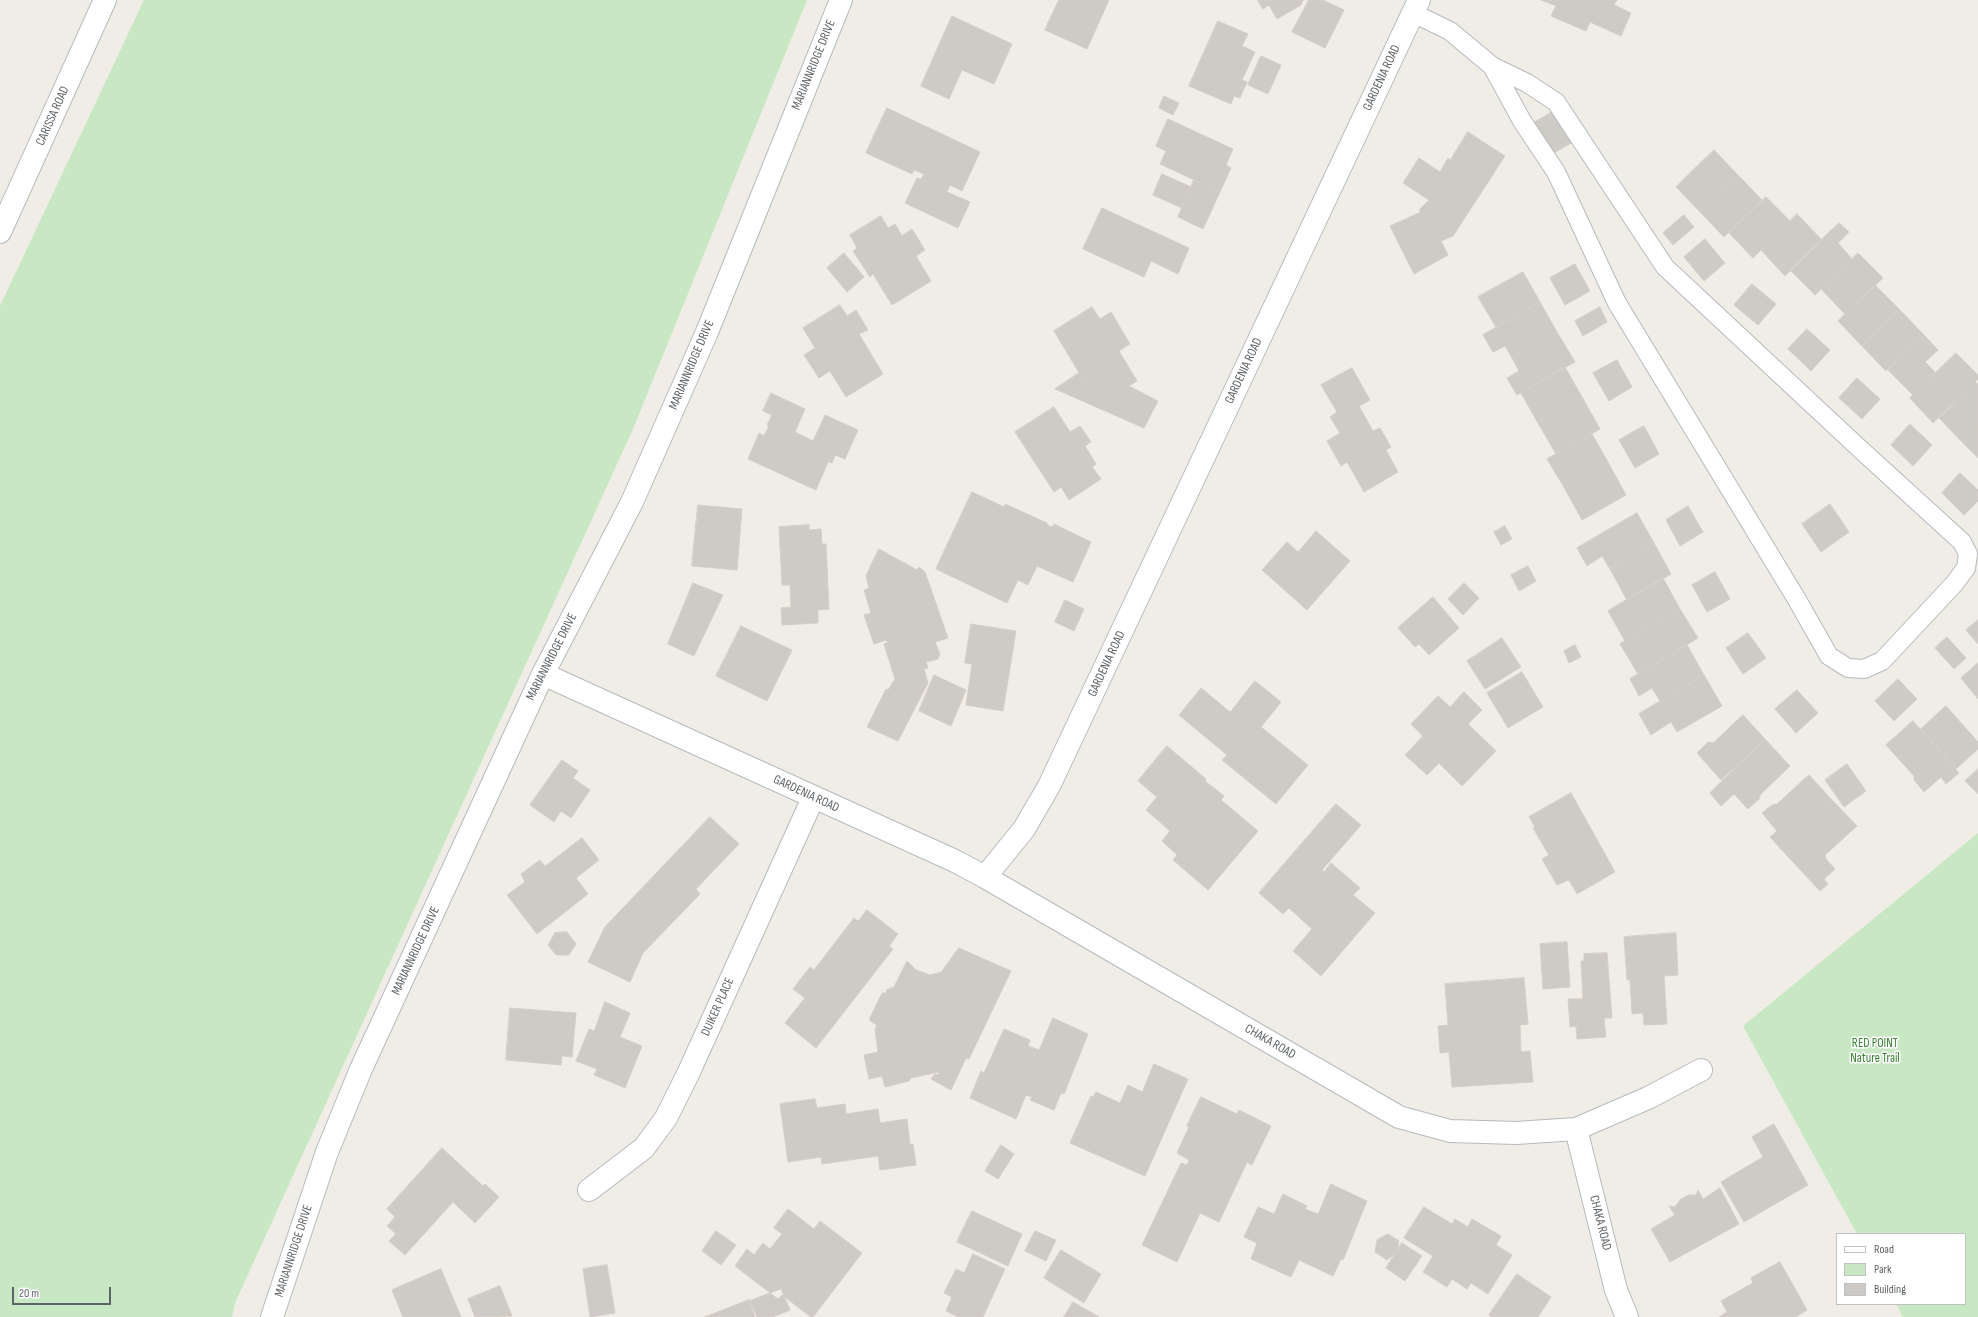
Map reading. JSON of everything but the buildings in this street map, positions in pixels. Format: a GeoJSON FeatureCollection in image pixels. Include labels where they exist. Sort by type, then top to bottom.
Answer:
{"type":"FeatureCollection","features":[{"type":"Feature","properties":{"kind":"street","name":"CARISSA ROAD"},"geometry":{"type":"LineString","coordinates":[[0,232],[105,0]]}},
{"type":"Feature","properties":{"kind":"street","name":"MARIANNRIDGE DRIVE"},"geometry":{"type":"LineString","coordinates":[[272,1317],[327,1152],[361,1069],[543,674],[635,495],[706,332],[840,0]]}},
{"type":"Feature","properties":{"kind":"street","name":"GARDENIA ROAD"},"geometry":{"type":"LineString","coordinates":[[543,674],[985,877],[1024,829],[1049,786],[1416,6]]}},
{"type":"Feature","properties":{"kind":"street","name":"DUIKER PLACE"},"geometry":{"type":"LineString","coordinates":[[589,1190],[644,1148],[666,1118],[691,1067],[813,798]]}},
{"type":"Feature","properties":{"kind":"street","name":"CHAKA ROAD"},"geometry":{"type":"LineString","coordinates":[[985,877],[1399,1117],[1450,1131],[1516,1133],[1576,1128],[1648,1098],[1701,1070]]}},
{"type":"Feature","properties":{"kind":"street","name":"CHAKA ROAD"},"geometry":{"type":"LineString","coordinates":[[1576,1128],[1616,1290],[1627,1317]]}},
{"type":"Feature","properties":{"kind":"street"},"geometry":{"type":"LineString","coordinates":[[281,1290],[287,1317]]}},
{"type":"Feature","properties":{"kind":"lane"},"geometry":{"type":"LineString","coordinates":[[1416,6],[1450,31],[1492,66],[1527,83],[1556,102],[1665,267],[1962,542],[1968,554],[1966,568],[1954,584],[1882,661],[1864,669],[1848,668],[1829,656],[1796,598],[1617,303],[1556,172],[1522,122],[1492,66]]}},
{"type":"Feature","properties":{"kind":"green space"},"geometry":{"type":"Polygon","coordinates":[[[144,0],[807,0],[633,429],[235,1303],[232,1317],[0,1317],[0,306],[144,0]]]}},
{"type":"Feature","properties":{"kind":"green space","name":"RED POINT Nature Trail"},"geometry":{"type":"Polygon","coordinates":[[[1978,833],[1978,1317],[1903,1317],[1897,1305],[1966,1305],[1966,1233],[1856,1233],[1743,1026],[1978,833]]]}}]}
